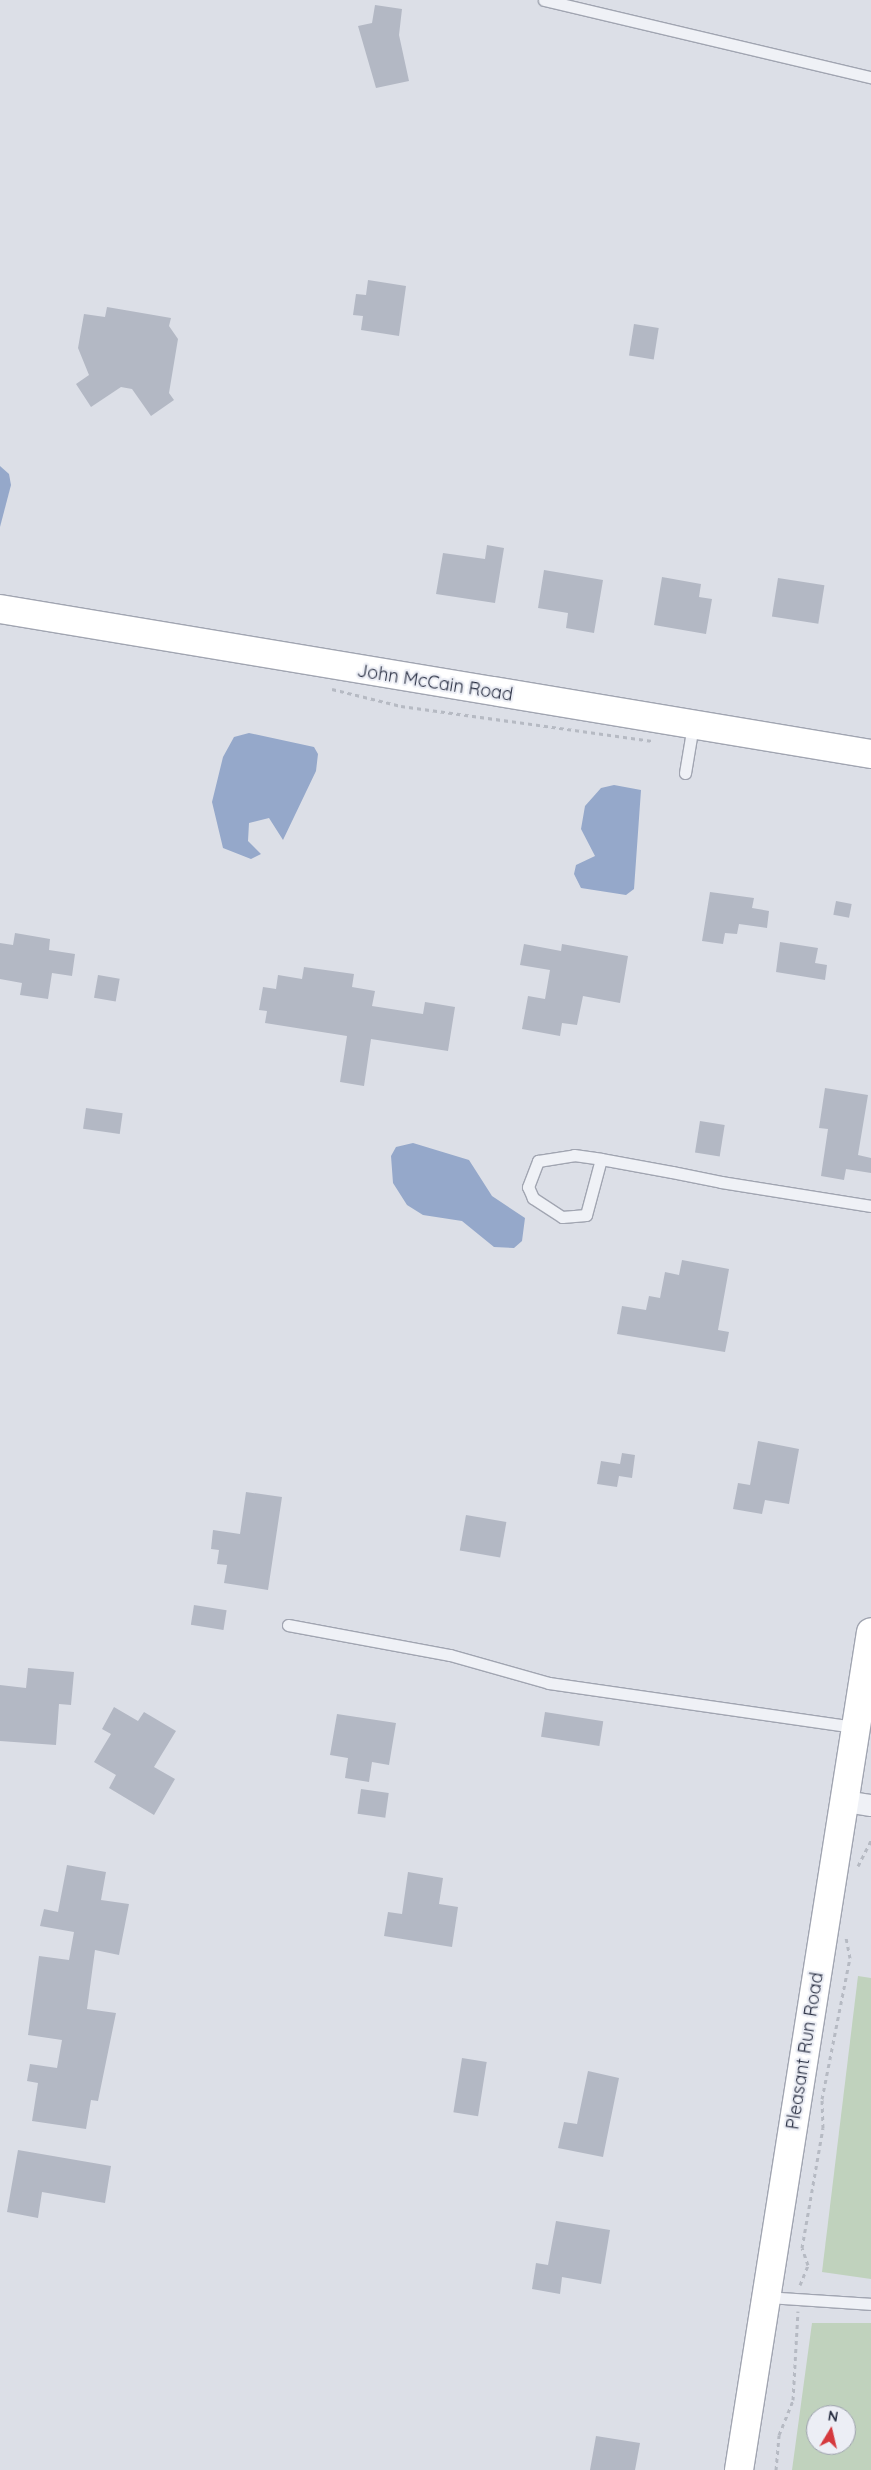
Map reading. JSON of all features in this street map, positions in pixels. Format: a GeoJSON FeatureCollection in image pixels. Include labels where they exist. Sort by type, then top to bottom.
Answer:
{"type":"FeatureCollection","features":[{"type":"Feature","properties":{"kind":"main road","name":"John McCain Road"},"geometry":{"type":"LineString","coordinates":[[0,609],[871,754]]}},
{"type":"Feature","properties":{"kind":"main road","name":"Pleasant Run Road"},"geometry":{"type":"LineString","coordinates":[[739,2470],[766,2297],[858,1803],[856,1727],[871,1632]]}},
{"type":"Feature","properties":{"kind":"lane"},"geometry":{"type":"LineString","coordinates":[[544,0],[871,77]]}},
{"type":"Feature","properties":{"kind":"lane"},"geometry":{"type":"LineString","coordinates":[[685,773],[693,725]]}},
{"type":"Feature","properties":{"kind":"lane"},"geometry":{"type":"LineString","coordinates":[[600,1159],[586,1215],[562,1217],[533,1198],[528,1187],[538,1160],[574,1154],[871,1206]]}},
{"type":"Feature","properties":{"kind":"lane"},"geometry":{"type":"LineString","coordinates":[[288,1624],[450,1655],[549,1683],[856,1727]]}},
{"type":"Feature","properties":{"kind":"lane"},"geometry":{"type":"LineString","coordinates":[[766,2297],[799,2297],[871,2304]]}},
{"type":"Feature","properties":{"kind":"path"},"geometry":{"type":"LineString","coordinates":[[856,1870],[871,1840]]}},
{"type":"Feature","properties":{"kind":"path"},"geometry":{"type":"LineString","coordinates":[[776,2470],[779,2435],[793,2400],[801,2275],[808,2265],[802,2248],[823,2128],[822,2100],[850,1958],[844,1928]]}},
{"type":"Feature","properties":{"kind":"green space"},"geometry":{"type":"Polygon","coordinates":[[[858,1976],[871,1978],[871,2279],[822,2272],[858,1976]]]}},
{"type":"Feature","properties":{"kind":"green space"},"geometry":{"type":"Polygon","coordinates":[[[812,2323],[871,2323],[871,2470],[792,2470],[812,2323]]]}},
{"type":"Feature","properties":{"kind":"water"},"geometry":{"type":"Polygon","coordinates":[[[0,466],[9,474],[11,485],[0,527],[0,466]]]}},
{"type":"Feature","properties":{"kind":"water"},"geometry":{"type":"Polygon","coordinates":[[[249,733],[314,747],[318,754],[316,771],[283,840],[269,818],[249,823],[248,841],[261,854],[251,859],[223,848],[212,802],[223,757],[234,737],[249,733]]]}},
{"type":"Feature","properties":{"kind":"water"},"geometry":{"type":"Polygon","coordinates":[[[614,785],[641,790],[634,889],[626,895],[581,888],[574,874],[576,865],[595,856],[581,829],[585,806],[601,788],[614,785]]]}},
{"type":"Feature","properties":{"kind":"water"},"geometry":{"type":"Polygon","coordinates":[[[413,1143],[469,1160],[492,1196],[525,1218],[522,1241],[514,1248],[494,1247],[462,1221],[423,1215],[407,1205],[393,1183],[391,1156],[396,1147],[413,1143]]]}},
{"type":"Feature","properties":{"kind":"building"},"geometry":{"type":"Polygon","coordinates":[[[375,5],[402,9],[399,35],[409,81],[376,88],[358,26],[372,23],[375,5]]]}},
{"type":"Feature","properties":{"kind":"building"},"geometry":{"type":"Polygon","coordinates":[[[368,280],[406,286],[399,336],[361,330],[363,316],[353,315],[356,294],[366,295],[368,280]]]}},
{"type":"Feature","properties":{"kind":"building"},"geometry":{"type":"Polygon","coordinates":[[[107,307],[171,318],[169,326],[178,339],[169,393],[174,400],[151,416],[132,389],[121,387],[91,407],[76,384],[89,375],[78,348],[84,314],[105,317],[107,307]]]}},
{"type":"Feature","properties":{"kind":"building"},"geometry":{"type":"Polygon","coordinates":[[[634,324],[659,328],[654,360],[629,356],[634,324]]]}},
{"type":"Feature","properties":{"kind":"building"},"geometry":{"type":"Polygon","coordinates":[[[487,545],[504,548],[495,603],[436,594],[443,553],[485,559],[487,545]]]}},
{"type":"Feature","properties":{"kind":"building"},"geometry":{"type":"Polygon","coordinates":[[[544,570],[603,580],[594,633],[566,628],[568,613],[538,608],[544,570]]]}},
{"type":"Feature","properties":{"kind":"building"},"geometry":{"type":"Polygon","coordinates":[[[662,577],[701,584],[699,597],[712,599],[706,634],[654,625],[662,577]]]}},
{"type":"Feature","properties":{"kind":"building"},"geometry":{"type":"Polygon","coordinates":[[[778,578],[824,585],[818,624],[772,617],[778,578]]]}},
{"type":"Feature","properties":{"kind":"building"},"geometry":{"type":"Polygon","coordinates":[[[710,892],[754,898],[752,908],[769,911],[767,928],[739,924],[737,934],[725,933],[723,944],[702,941],[710,892]]]}},
{"type":"Feature","properties":{"kind":"building"},"geometry":{"type":"Polygon","coordinates":[[[836,901],[852,904],[849,918],[833,915],[836,901]]]}},
{"type":"Feature","properties":{"kind":"building"},"geometry":{"type":"Polygon","coordinates":[[[15,933],[50,939],[49,950],[75,954],[72,976],[52,973],[48,999],[20,995],[22,983],[0,979],[0,943],[13,945],[15,933]]]}},
{"type":"Feature","properties":{"kind":"building"},"geometry":{"type":"Polygon","coordinates":[[[780,942],[818,948],[815,963],[827,965],[825,980],[776,972],[780,942]]]}},
{"type":"Feature","properties":{"kind":"building"},"geometry":{"type":"Polygon","coordinates":[[[524,944],[561,951],[562,944],[628,956],[620,1003],[583,996],[577,1025],[562,1023],[560,1036],[522,1029],[528,996],[545,999],[550,970],[520,965],[524,944]]]}},
{"type":"Feature","properties":{"kind":"building"},"geometry":{"type":"Polygon","coordinates":[[[304,967],[354,974],[352,987],[375,991],[372,1006],[423,1014],[425,1002],[455,1007],[448,1051],[371,1039],[364,1086],[340,1082],[347,1036],[265,1023],[267,1011],[259,1010],[263,987],[276,989],[278,975],[302,979],[304,967]]]}},
{"type":"Feature","properties":{"kind":"building"},"geometry":{"type":"Polygon","coordinates":[[[98,975],[120,979],[116,1001],[94,998],[98,975]]]}},
{"type":"Feature","properties":{"kind":"building"},"geometry":{"type":"Polygon","coordinates":[[[825,1088],[868,1095],[858,1155],[871,1158],[871,1173],[846,1169],[844,1180],[821,1176],[828,1129],[819,1128],[825,1088]]]}},
{"type":"Feature","properties":{"kind":"building"},"geometry":{"type":"Polygon","coordinates":[[[86,1108],[123,1113],[120,1134],[83,1129],[86,1108]]]}},
{"type":"Feature","properties":{"kind":"building"},"geometry":{"type":"Polygon","coordinates":[[[700,1121],[725,1125],[720,1157],[695,1153],[700,1121]]]}},
{"type":"Feature","properties":{"kind":"building"},"geometry":{"type":"Polygon","coordinates":[[[682,1260],[729,1269],[718,1330],[729,1332],[725,1352],[617,1334],[622,1306],[646,1310],[649,1296],[660,1298],[665,1272],[679,1275],[682,1260]]]}},
{"type":"Feature","properties":{"kind":"building"},"geometry":{"type":"Polygon","coordinates":[[[758,1441],[799,1449],[789,1504],[765,1500],[762,1514],[733,1509],[738,1483],[750,1485],[758,1441]]]}},
{"type":"Feature","properties":{"kind":"building"},"geometry":{"type":"Polygon","coordinates":[[[622,1453],[635,1455],[632,1478],[619,1476],[617,1487],[597,1484],[601,1461],[620,1464],[622,1453]]]}},
{"type":"Feature","properties":{"kind":"building"},"geometry":{"type":"Polygon","coordinates":[[[246,1492],[282,1497],[268,1590],[224,1583],[227,1565],[217,1564],[219,1550],[211,1549],[213,1530],[240,1534],[246,1492]]]}},
{"type":"Feature","properties":{"kind":"building"},"geometry":{"type":"Polygon","coordinates":[[[466,1515],[506,1522],[500,1558],[460,1550],[466,1515]]]}},
{"type":"Feature","properties":{"kind":"building"},"geometry":{"type":"Polygon","coordinates":[[[194,1605],[227,1610],[223,1630],[191,1625],[194,1605]]]}},
{"type":"Feature","properties":{"kind":"building"},"geometry":{"type":"Polygon","coordinates":[[[28,1668],[74,1672],[71,1705],[59,1704],[56,1745],[0,1741],[0,1685],[26,1688],[28,1668]]]}},
{"type":"Feature","properties":{"kind":"building"},"geometry":{"type":"Polygon","coordinates":[[[114,1707],[138,1721],[144,1712],[176,1731],[154,1767],[175,1779],[154,1815],[109,1788],[116,1775],[94,1762],[111,1734],[102,1729],[114,1707]]]}},
{"type":"Feature","properties":{"kind":"building"},"geometry":{"type":"Polygon","coordinates":[[[545,1712],[603,1721],[599,1746],[541,1737],[545,1712]]]}},
{"type":"Feature","properties":{"kind":"building"},"geometry":{"type":"Polygon","coordinates":[[[337,1714],[396,1723],[389,1765],[372,1762],[369,1782],[345,1778],[348,1758],[330,1755],[337,1714]]]}},
{"type":"Feature","properties":{"kind":"building"},"geometry":{"type":"Polygon","coordinates":[[[361,1789],[389,1793],[385,1818],[358,1814],[361,1789]]]}},
{"type":"Feature","properties":{"kind":"building"},"geometry":{"type":"Polygon","coordinates":[[[67,1865],[106,1872],[101,1900],[129,1904],[119,1955],[95,1950],[87,2009],[116,2013],[98,2101],[91,2100],[86,2129],[32,2121],[38,2083],[27,2081],[30,2064],[57,2068],[62,2040],[28,2035],[39,1956],[69,1960],[74,1932],[40,1926],[44,1909],[58,1912],[67,1865]]]}},
{"type":"Feature","properties":{"kind":"building"},"geometry":{"type":"Polygon","coordinates":[[[408,1872],[443,1878],[439,1904],[458,1907],[452,1947],[384,1936],[388,1912],[402,1914],[408,1872]]]}},
{"type":"Feature","properties":{"kind":"building"},"geometry":{"type":"Polygon","coordinates":[[[462,2058],[487,2062],[478,2116],[453,2112],[462,2058]]]}},
{"type":"Feature","properties":{"kind":"building"},"geometry":{"type":"Polygon","coordinates":[[[588,2071],[619,2078],[603,2157],[558,2148],[564,2122],[577,2124],[588,2071]]]}},
{"type":"Feature","properties":{"kind":"building"},"geometry":{"type":"Polygon","coordinates":[[[18,2150],[111,2166],[105,2203],[42,2192],[38,2218],[7,2212],[18,2150]]]}},
{"type":"Feature","properties":{"kind":"building"},"geometry":{"type":"Polygon","coordinates":[[[556,2221],[610,2230],[601,2284],[562,2277],[560,2294],[532,2289],[536,2263],[548,2265],[556,2221]]]}},
{"type":"Feature","properties":{"kind":"building"},"geometry":{"type":"Polygon","coordinates":[[[596,2436],[640,2443],[635,2470],[590,2470],[596,2436]]]}}]}
